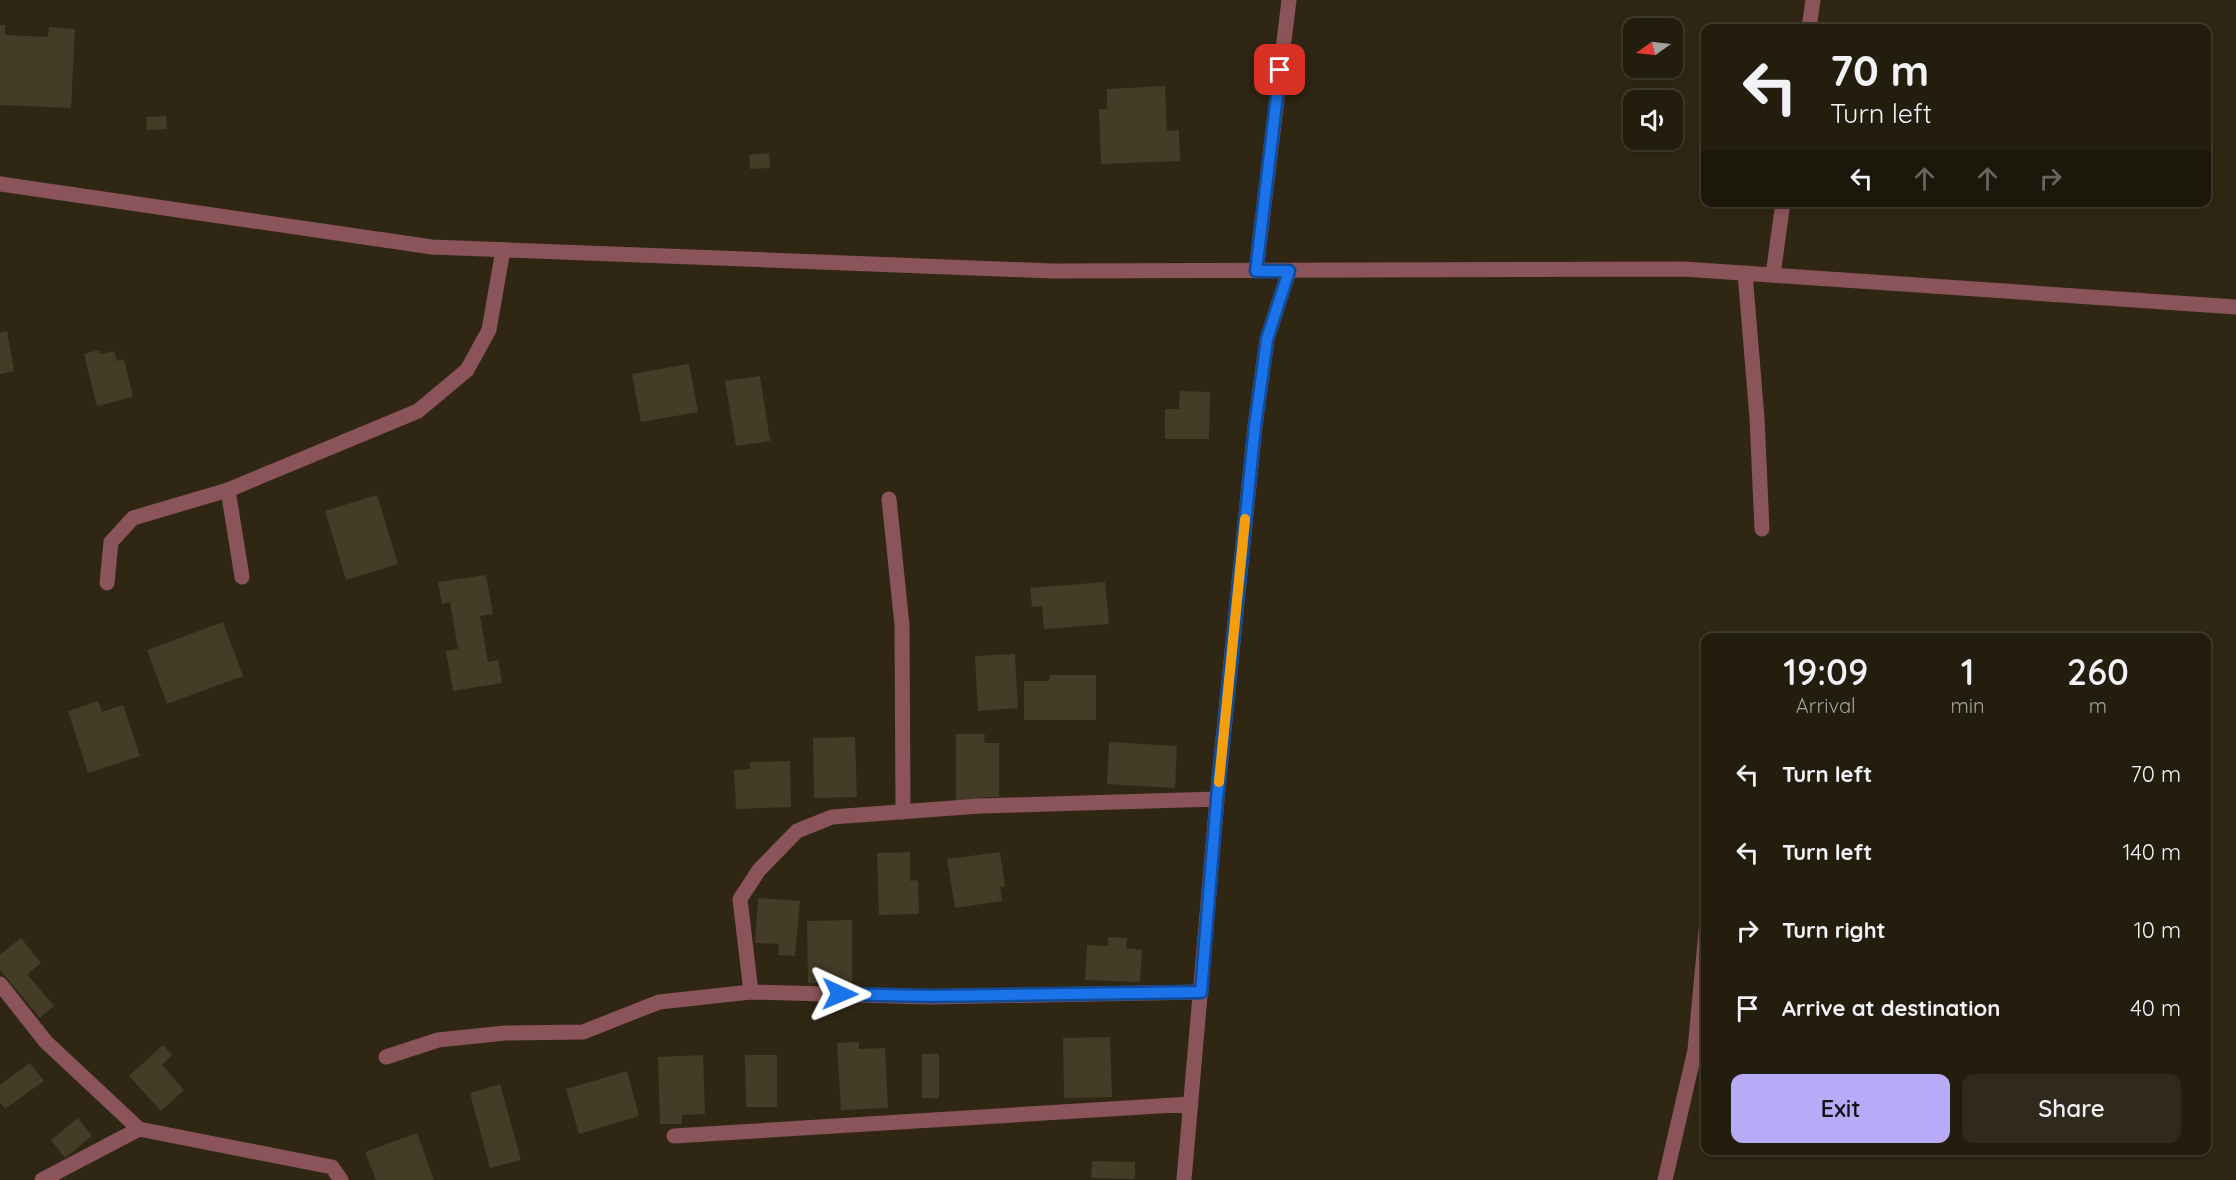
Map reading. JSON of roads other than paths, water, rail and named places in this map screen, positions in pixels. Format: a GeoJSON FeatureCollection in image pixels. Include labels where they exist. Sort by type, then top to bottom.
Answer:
{"type":"FeatureCollection","features":[{"type":"Feature","properties":{"kind":"street"},"geometry":{"type":"LineString","coordinates":[[1256,271],[1289,0]]}},
{"type":"Feature","properties":{"kind":"street"},"geometry":{"type":"LineString","coordinates":[[1810,24],[1813,0]]}},
{"type":"Feature","properties":{"kind":"street"},"geometry":{"type":"LineString","coordinates":[[0,184],[432,247],[1052,271],[1684,269],[2236,308]]}},
{"type":"Feature","properties":{"kind":"street"},"geometry":{"type":"LineString","coordinates":[[1773,275],[1783,207]]}},
{"type":"Feature","properties":{"kind":"street"},"geometry":{"type":"LineString","coordinates":[[107,583],[111,542],[134,518],[228,490],[418,411],[467,370],[489,330],[503,250]]}},
{"type":"Feature","properties":{"kind":"street"},"geometry":{"type":"LineString","coordinates":[[1184,1180],[1217,799],[1255,426],[1267,339],[1289,271]]}},
{"type":"Feature","properties":{"kind":"street"},"geometry":{"type":"LineString","coordinates":[[1745,273],[1758,418],[1762,528]]}},
{"type":"Feature","properties":{"kind":"street"},"geometry":{"type":"LineString","coordinates":[[228,490],[242,577]]}},
{"type":"Feature","properties":{"kind":"street"},"geometry":{"type":"LineString","coordinates":[[889,499],[902,625],[903,812]]}},
{"type":"Feature","properties":{"kind":"street"},"geometry":{"type":"LineString","coordinates":[[751,992],[740,899],[759,870],[797,831],[832,816],[980,806],[1217,799]]}},
{"type":"Feature","properties":{"kind":"street"},"geometry":{"type":"LineString","coordinates":[[0,984],[46,1042],[139,1129],[332,1167],[341,1180]]}},
{"type":"Feature","properties":{"kind":"street"},"geometry":{"type":"LineString","coordinates":[[1665,1180],[1695,1050],[1701,985]]}},
{"type":"Feature","properties":{"kind":"street"},"geometry":{"type":"LineString","coordinates":[[386,1058],[438,1040],[505,1033],[583,1032],[659,1002],[751,992],[929,996],[1201,992]]}},
{"type":"Feature","properties":{"kind":"street"},"geometry":{"type":"LineString","coordinates":[[674,1136],[1191,1104]]}},
{"type":"Feature","properties":{"kind":"street"},"geometry":{"type":"LineString","coordinates":[[42,1180],[139,1129]]}}]}
